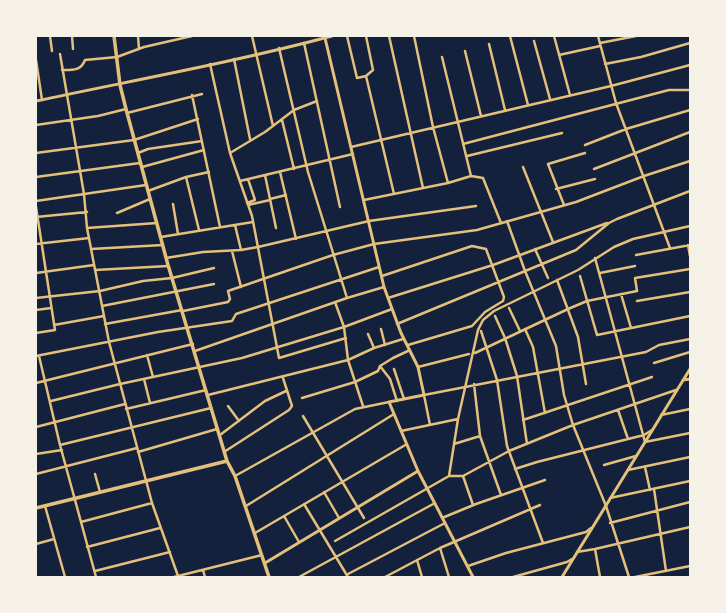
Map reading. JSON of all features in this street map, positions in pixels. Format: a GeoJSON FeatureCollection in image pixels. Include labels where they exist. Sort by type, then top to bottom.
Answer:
{"type":"FeatureCollection","features":[{"type":"Feature","properties":{"kind":"main road"},"geometry":{"type":"LineString","coordinates":[[114,36],[120,85],[126,111],[168,266],[188,327],[224,452],[246,506],[269,577]]}},
{"type":"Feature","properties":{"kind":"main road"},"geometry":{"type":"LineString","coordinates":[[36,508],[227,461]]}},
{"type":"Feature","properties":{"kind":"street"},"geometry":{"type":"LineString","coordinates":[[50,36],[52,51]]}},
{"type":"Feature","properties":{"kind":"street"},"geometry":{"type":"LineString","coordinates":[[72,36],[73,49]]}},
{"type":"Feature","properties":{"kind":"street"},"geometry":{"type":"LineString","coordinates":[[138,36],[139,49]]}},
{"type":"Feature","properties":{"kind":"street"},"geometry":{"type":"LineString","coordinates":[[62,70],[78,69],[83,65],[85,60],[117,57],[139,49],[192,36]]}},
{"type":"Feature","properties":{"kind":"street"},"geometry":{"type":"LineString","coordinates":[[252,36],[273,126]]}},
{"type":"Feature","properties":{"kind":"street"},"geometry":{"type":"LineString","coordinates":[[36,101],[120,85],[332,36]]}},
{"type":"Feature","properties":{"kind":"street"},"geometry":{"type":"LineString","coordinates":[[347,36],[356,78],[366,76],[373,70],[366,36]]}},
{"type":"Feature","properties":{"kind":"street"},"geometry":{"type":"LineString","coordinates":[[389,36],[423,188]]}},
{"type":"Feature","properties":{"kind":"street"},"geometry":{"type":"LineString","coordinates":[[414,36],[433,127],[448,182]]}},
{"type":"Feature","properties":{"kind":"street"},"geometry":{"type":"LineString","coordinates":[[510,36],[528,105]]}},
{"type":"Feature","properties":{"kind":"street"},"geometry":{"type":"LineString","coordinates":[[554,36],[570,95]]}},
{"type":"Feature","properties":{"kind":"street"},"geometry":{"type":"LineString","coordinates":[[598,36],[616,103],[670,248]]}},
{"type":"Feature","properties":{"kind":"street"},"geometry":{"type":"LineString","coordinates":[[559,55],[636,36]]}},
{"type":"Feature","properties":{"kind":"street"},"geometry":{"type":"LineString","coordinates":[[325,37],[384,287],[403,339],[408,345],[418,367],[430,425]]}},
{"type":"Feature","properties":{"kind":"street"},"geometry":{"type":"LineString","coordinates":[[534,41],[550,100]]}},
{"type":"Feature","properties":{"kind":"street"},"geometry":{"type":"LineString","coordinates":[[304,43],[340,207]]}},
{"type":"Feature","properties":{"kind":"street"},"geometry":{"type":"LineString","coordinates":[[605,64],[641,57],[690,43]]}},
{"type":"Feature","properties":{"kind":"street"},"geometry":{"type":"LineString","coordinates":[[488,44],[505,110]]}},
{"type":"Feature","properties":{"kind":"street"},"geometry":{"type":"LineString","coordinates":[[279,48],[321,218],[328,231],[333,255],[347,298]]}},
{"type":"Feature","properties":{"kind":"street"},"geometry":{"type":"LineString","coordinates":[[465,50],[481,116]]}},
{"type":"Feature","properties":{"kind":"street"},"geometry":{"type":"LineString","coordinates":[[60,54],[87,212],[89,238],[109,342],[152,504],[178,576]]}},
{"type":"Feature","properties":{"kind":"street"},"geometry":{"type":"LineString","coordinates":[[442,57],[471,174]]}},
{"type":"Feature","properties":{"kind":"street"},"geometry":{"type":"LineString","coordinates":[[234,58],[250,139]]}},
{"type":"Feature","properties":{"kind":"street"},"geometry":{"type":"LineString","coordinates":[[36,62],[42,100]]}},
{"type":"Feature","properties":{"kind":"street"},"geometry":{"type":"LineString","coordinates":[[210,64],[230,153],[253,222],[279,358],[346,338]]}},
{"type":"Feature","properties":{"kind":"street"},"geometry":{"type":"LineString","coordinates":[[351,147],[611,86],[690,65]]}},
{"type":"Feature","properties":{"kind":"street"},"geometry":{"type":"LineString","coordinates":[[366,76],[394,194]]}},
{"type":"Feature","properties":{"kind":"street"},"geometry":{"type":"LineString","coordinates":[[463,144],[669,90],[690,90]]}},
{"type":"Feature","properties":{"kind":"street"},"geometry":{"type":"LineString","coordinates":[[36,125],[126,111],[192,95],[202,94]]}},
{"type":"Feature","properties":{"kind":"street"},"geometry":{"type":"LineString","coordinates":[[192,95],[220,227]]}},
{"type":"Feature","properties":{"kind":"street"},"geometry":{"type":"LineString","coordinates":[[230,153],[282,120],[294,110],[317,101]]}},
{"type":"Feature","properties":{"kind":"street"},"geometry":{"type":"LineString","coordinates":[[585,145],[626,129],[690,110]]}},
{"type":"Feature","properties":{"kind":"street"},"geometry":{"type":"LineString","coordinates":[[36,153],[134,140],[198,119]]}},
{"type":"Feature","properties":{"kind":"street"},"geometry":{"type":"LineString","coordinates":[[282,120],[294,168]]}},
{"type":"Feature","properties":{"kind":"street"},"geometry":{"type":"LineString","coordinates":[[594,169],[690,132]]}},
{"type":"Feature","properties":{"kind":"street"},"geometry":{"type":"LineString","coordinates":[[466,156],[562,133]]}},
{"type":"Feature","properties":{"kind":"street"},"geometry":{"type":"LineString","coordinates":[[138,153],[148,149],[202,140]]}},
{"type":"Feature","properties":{"kind":"street"},"geometry":{"type":"LineString","coordinates":[[36,177],[79,170],[141,165],[204,150]]}},
{"type":"Feature","properties":{"kind":"street"},"geometry":{"type":"LineString","coordinates":[[564,205],[556,189],[548,164],[585,153]]}},
{"type":"Feature","properties":{"kind":"street"},"geometry":{"type":"LineString","coordinates":[[240,181],[352,154]]}},
{"type":"Feature","properties":{"kind":"street"},"geometry":{"type":"LineString","coordinates":[[105,324],[228,302],[230,299],[228,291],[333,255],[374,244],[477,230],[576,202],[644,176],[690,161]]}},
{"type":"Feature","properties":{"kind":"street"},"geometry":{"type":"LineString","coordinates":[[523,167],[552,242]]}},
{"type":"Feature","properties":{"kind":"street"},"geometry":{"type":"LineString","coordinates":[[148,191],[186,177],[209,172]]}},
{"type":"Feature","properties":{"kind":"street"},"geometry":{"type":"LineString","coordinates":[[280,172],[296,239]]}},
{"type":"Feature","properties":{"kind":"street"},"geometry":{"type":"LineString","coordinates":[[364,200],[448,182],[471,174],[483,178],[501,223]]}},
{"type":"Feature","properties":{"kind":"street"},"geometry":{"type":"LineString","coordinates":[[265,175],[276,228]]}},
{"type":"Feature","properties":{"kind":"street"},"geometry":{"type":"LineString","coordinates":[[186,177],[199,230]]}},
{"type":"Feature","properties":{"kind":"street"},"geometry":{"type":"LineString","coordinates":[[556,189],[595,178]]}},
{"type":"Feature","properties":{"kind":"street"},"geometry":{"type":"LineString","coordinates":[[248,179],[255,200],[248,204]]}},
{"type":"Feature","properties":{"kind":"street"},"geometry":{"type":"LineString","coordinates":[[36,201],[146,185]]}},
{"type":"Feature","properties":{"kind":"street"},"geometry":{"type":"LineString","coordinates":[[388,298],[493,265],[535,250],[552,242],[609,223],[690,191]]}},
{"type":"Feature","properties":{"kind":"street"},"geometry":{"type":"LineString","coordinates":[[248,204],[286,195]]}},
{"type":"Feature","properties":{"kind":"street"},"geometry":{"type":"LineString","coordinates":[[117,213],[150,199]]}},
{"type":"Feature","properties":{"kind":"street"},"geometry":{"type":"LineString","coordinates":[[173,204],[178,234]]}},
{"type":"Feature","properties":{"kind":"street"},"geometry":{"type":"LineString","coordinates":[[166,258],[204,252],[241,250],[296,239],[369,221],[476,206]]}},
{"type":"Feature","properties":{"kind":"street"},"geometry":{"type":"LineString","coordinates":[[36,207],[55,330],[36,333]]}},
{"type":"Feature","properties":{"kind":"street"},"geometry":{"type":"LineString","coordinates":[[37,217],[87,212]]}},
{"type":"Feature","properties":{"kind":"street"},"geometry":{"type":"LineString","coordinates":[[507,221],[525,271],[556,346],[573,425],[606,506],[610,523],[628,577]]}},
{"type":"Feature","properties":{"kind":"street"},"geometry":{"type":"LineString","coordinates":[[88,228],[157,222]]}},
{"type":"Feature","properties":{"kind":"street"},"geometry":{"type":"LineString","coordinates":[[161,237],[253,222]]}},
{"type":"Feature","properties":{"kind":"street"},"geometry":{"type":"LineString","coordinates":[[397,324],[542,265],[580,247],[609,223]]}},
{"type":"Feature","properties":{"kind":"street"},"geometry":{"type":"LineString","coordinates":[[235,225],[241,250]]}},
{"type":"Feature","properties":{"kind":"street"},"geometry":{"type":"LineString","coordinates":[[449,476],[458,419],[478,330],[482,320],[506,304],[578,270],[595,258],[633,238],[690,226]]}},
{"type":"Feature","properties":{"kind":"street"},"geometry":{"type":"LineString","coordinates":[[36,244],[89,238]]}},
{"type":"Feature","properties":{"kind":"street"},"geometry":{"type":"LineString","coordinates":[[92,249],[163,244]]}},
{"type":"Feature","properties":{"kind":"street"},"geometry":{"type":"LineString","coordinates":[[636,255],[689,245],[690,256]]}},
{"type":"Feature","properties":{"kind":"street"},"geometry":{"type":"LineString","coordinates":[[382,276],[472,246],[486,249],[493,265],[504,299],[485,312],[472,326],[408,345]]}},
{"type":"Feature","properties":{"kind":"street"},"geometry":{"type":"LineString","coordinates":[[535,250],[548,278]]}},
{"type":"Feature","properties":{"kind":"street"},"geometry":{"type":"LineString","coordinates":[[232,251],[241,287]]}},
{"type":"Feature","properties":{"kind":"street"},"geometry":{"type":"LineString","coordinates":[[595,258],[645,442]]}},
{"type":"Feature","properties":{"kind":"street"},"geometry":{"type":"LineString","coordinates":[[36,273],[94,265]]}},
{"type":"Feature","properties":{"kind":"street"},"geometry":{"type":"LineString","coordinates":[[96,270],[168,266]]}},
{"type":"Feature","properties":{"kind":"street"},"geometry":{"type":"LineString","coordinates":[[600,273],[635,266]]}},
{"type":"Feature","properties":{"kind":"street"},"geometry":{"type":"LineString","coordinates":[[96,577],[67,466],[60,445],[51,401],[37,356],[94,343],[109,342],[188,327],[232,321],[236,314],[268,302],[380,267]]}},
{"type":"Feature","properties":{"kind":"street"},"geometry":{"type":"LineString","coordinates":[[36,298],[100,291],[143,281],[172,278],[214,268]]}},
{"type":"Feature","properties":{"kind":"street"},"geometry":{"type":"LineString","coordinates":[[475,352],[487,348],[545,319],[587,301],[637,291],[635,278],[690,269]]}},
{"type":"Feature","properties":{"kind":"street"},"geometry":{"type":"LineString","coordinates":[[580,276],[597,335],[690,316]]}},
{"type":"Feature","properties":{"kind":"street"},"geometry":{"type":"LineString","coordinates":[[557,280],[578,337],[586,384]]}},
{"type":"Feature","properties":{"kind":"street"},"geometry":{"type":"LineString","coordinates":[[102,306],[214,284]]}},
{"type":"Feature","properties":{"kind":"street"},"geometry":{"type":"LineString","coordinates":[[195,351],[335,302],[384,287]]}},
{"type":"Feature","properties":{"kind":"street"},"geometry":{"type":"LineString","coordinates":[[637,301],[690,292]]}},
{"type":"Feature","properties":{"kind":"street"},"geometry":{"type":"LineString","coordinates":[[621,294],[631,328]]}},
{"type":"Feature","properties":{"kind":"street"},"geometry":{"type":"LineString","coordinates":[[335,302],[344,328],[348,360],[363,406]]}},
{"type":"Feature","properties":{"kind":"street"},"geometry":{"type":"LineString","coordinates":[[36,310],[51,308]]}},
{"type":"Feature","properties":{"kind":"street"},"geometry":{"type":"LineString","coordinates":[[508,308],[520,331]]}},
{"type":"Feature","properties":{"kind":"street"},"geometry":{"type":"LineString","coordinates":[[51,401],[120,384],[200,368],[276,348],[344,328],[392,309]]}},
{"type":"Feature","properties":{"kind":"street"},"geometry":{"type":"LineString","coordinates":[[54,325],[104,316]]}},
{"type":"Feature","properties":{"kind":"street"},"geometry":{"type":"LineString","coordinates":[[495,316],[505,338],[517,376],[527,444]]}},
{"type":"Feature","properties":{"kind":"street"},"geometry":{"type":"LineString","coordinates":[[381,329],[385,345]]}},
{"type":"Feature","properties":{"kind":"street"},"geometry":{"type":"LineString","coordinates":[[525,329],[533,347],[539,372],[545,413]]}},
{"type":"Feature","properties":{"kind":"street"},"geometry":{"type":"LineString","coordinates":[[481,331],[497,380],[509,451],[543,543]]}},
{"type":"Feature","properties":{"kind":"street"},"geometry":{"type":"LineString","coordinates":[[368,334],[374,348]]}},
{"type":"Feature","properties":{"kind":"street"},"geometry":{"type":"LineString","coordinates":[[208,395],[282,378],[348,360],[374,348],[403,339]]}},
{"type":"Feature","properties":{"kind":"street"},"geometry":{"type":"LineString","coordinates":[[235,476],[363,406],[397,401],[474,384],[646,352],[659,345],[690,339]]}},
{"type":"Feature","properties":{"kind":"street"},"geometry":{"type":"LineString","coordinates":[[36,383],[193,344]]}},
{"type":"Feature","properties":{"kind":"street"},"geometry":{"type":"LineString","coordinates":[[302,398],[355,382],[378,371],[380,366],[410,350]]}},
{"type":"Feature","properties":{"kind":"street"},"geometry":{"type":"LineString","coordinates":[[654,363],[690,352]]}},
{"type":"Feature","properties":{"kind":"street"},"geometry":{"type":"LineString","coordinates":[[418,367],[469,354]]}},
{"type":"Feature","properties":{"kind":"street"},"geometry":{"type":"LineString","coordinates":[[147,356],[153,377]]}},
{"type":"Feature","properties":{"kind":"street"},"geometry":{"type":"LineString","coordinates":[[380,366],[390,379],[397,401]]}},
{"type":"Feature","properties":{"kind":"street"},"geometry":{"type":"LineString","coordinates":[[394,369],[404,399]]}},
{"type":"Feature","properties":{"kind":"street"},"geometry":{"type":"LineString","coordinates":[[562,577],[690,369]]}},
{"type":"Feature","properties":{"kind":"street"},"geometry":{"type":"LineString","coordinates":[[523,420],[652,377]]}},
{"type":"Feature","properties":{"kind":"street"},"geometry":{"type":"LineString","coordinates":[[224,452],[289,410],[292,406],[282,378]]}},
{"type":"Feature","properties":{"kind":"street"},"geometry":{"type":"LineString","coordinates":[[144,379],[150,403]]}},
{"type":"Feature","properties":{"kind":"street"},"geometry":{"type":"LineString","coordinates":[[683,380],[690,379]]}},
{"type":"Feature","properties":{"kind":"street"},"geometry":{"type":"LineString","coordinates":[[474,384],[480,436],[501,495]]}},
{"type":"Feature","properties":{"kind":"street"},"geometry":{"type":"LineString","coordinates":[[126,409],[206,390]]}},
{"type":"Feature","properties":{"kind":"street"},"geometry":{"type":"LineString","coordinates":[[335,541],[449,476],[463,476],[509,451],[573,425],[676,390]]}},
{"type":"Feature","properties":{"kind":"street"},"geometry":{"type":"LineString","coordinates":[[220,435],[265,401],[286,391]]}},
{"type":"Feature","properties":{"kind":"street"},"geometry":{"type":"LineString","coordinates":[[389,402],[418,471],[473,577]]}},
{"type":"Feature","properties":{"kind":"street"},"geometry":{"type":"LineString","coordinates":[[36,427],[125,404]]}},
{"type":"Feature","properties":{"kind":"street"},"geometry":{"type":"LineString","coordinates":[[228,406],[238,421]]}},
{"type":"Feature","properties":{"kind":"street"},"geometry":{"type":"LineString","coordinates":[[60,445],[212,408]]}},
{"type":"Feature","properties":{"kind":"street"},"geometry":{"type":"LineString","coordinates":[[661,415],[690,409]]}},
{"type":"Feature","properties":{"kind":"street"},"geometry":{"type":"LineString","coordinates":[[618,410],[628,439]]}},
{"type":"Feature","properties":{"kind":"street"},"geometry":{"type":"LineString","coordinates":[[246,506],[394,414]]}},
{"type":"Feature","properties":{"kind":"street"},"geometry":{"type":"LineString","coordinates":[[303,416],[314,432],[326,456],[364,518]]}},
{"type":"Feature","properties":{"kind":"street"},"geometry":{"type":"LineString","coordinates":[[401,431],[458,419]]}},
{"type":"Feature","properties":{"kind":"street"},"geometry":{"type":"LineString","coordinates":[[138,452],[217,429]]}},
{"type":"Feature","properties":{"kind":"street"},"geometry":{"type":"LineString","coordinates":[[515,469],[628,439],[652,430]]}},
{"type":"Feature","properties":{"kind":"street"},"geometry":{"type":"LineString","coordinates":[[645,442],[690,434]]}},
{"type":"Feature","properties":{"kind":"street"},"geometry":{"type":"LineString","coordinates":[[454,444],[480,436]]}},
{"type":"Feature","properties":{"kind":"street"},"geometry":{"type":"LineString","coordinates":[[255,533],[406,444]]}},
{"type":"Feature","properties":{"kind":"street"},"geometry":{"type":"LineString","coordinates":[[36,474],[137,448]]}},
{"type":"Feature","properties":{"kind":"street"},"geometry":{"type":"LineString","coordinates":[[36,454],[62,450]]}},
{"type":"Feature","properties":{"kind":"street"},"geometry":{"type":"LineString","coordinates":[[604,465],[636,456]]}},
{"type":"Feature","properties":{"kind":"street"},"geometry":{"type":"LineString","coordinates":[[627,470],[690,457]]}},
{"type":"Feature","properties":{"kind":"street"},"geometry":{"type":"LineString","coordinates":[[645,467],[650,490]]}},
{"type":"Feature","properties":{"kind":"street"},"geometry":{"type":"LineString","coordinates":[[265,563],[418,471]]}},
{"type":"Feature","properties":{"kind":"street"},"geometry":{"type":"LineString","coordinates":[[95,474],[100,492]]}},
{"type":"Feature","properties":{"kind":"street"},"geometry":{"type":"LineString","coordinates":[[463,476],[473,505]]}},
{"type":"Feature","properties":{"kind":"street"},"geometry":{"type":"LineString","coordinates":[[442,518],[473,505],[545,480]]}},
{"type":"Feature","properties":{"kind":"street"},"geometry":{"type":"LineString","coordinates":[[610,498],[690,482]]}},
{"type":"Feature","properties":{"kind":"street"},"geometry":{"type":"LineString","coordinates":[[654,489],[662,534],[666,571]]}},
{"type":"Feature","properties":{"kind":"street"},"geometry":{"type":"LineString","coordinates":[[324,492],[339,518]]}},
{"type":"Feature","properties":{"kind":"street"},"geometry":{"type":"LineString","coordinates":[[610,523],[690,502]]}},
{"type":"Feature","properties":{"kind":"street"},"geometry":{"type":"LineString","coordinates":[[299,577],[435,503]]}},
{"type":"Feature","properties":{"kind":"street"},"geometry":{"type":"LineString","coordinates":[[81,522],[152,504]]}},
{"type":"Feature","properties":{"kind":"street"},"geometry":{"type":"LineString","coordinates":[[304,504],[318,530],[337,556],[348,576],[445,523]]}},
{"type":"Feature","properties":{"kind":"street"},"geometry":{"type":"LineString","coordinates":[[385,577],[455,541],[540,505]]}},
{"type":"Feature","properties":{"kind":"street"},"geometry":{"type":"LineString","coordinates":[[45,506],[65,577]]}},
{"type":"Feature","properties":{"kind":"street"},"geometry":{"type":"LineString","coordinates":[[284,516],[299,542]]}},
{"type":"Feature","properties":{"kind":"street"},"geometry":{"type":"LineString","coordinates":[[577,552],[690,527]]}},
{"type":"Feature","properties":{"kind":"street"},"geometry":{"type":"LineString","coordinates":[[88,547],[160,528]]}},
{"type":"Feature","properties":{"kind":"street"},"geometry":{"type":"LineString","coordinates":[[468,566],[543,543],[586,532],[592,528]]}},
{"type":"Feature","properties":{"kind":"street"},"geometry":{"type":"LineString","coordinates":[[36,544],[54,539]]}},
{"type":"Feature","properties":{"kind":"street"},"geometry":{"type":"LineString","coordinates":[[440,548],[449,577]]}},
{"type":"Feature","properties":{"kind":"street"},"geometry":{"type":"LineString","coordinates":[[595,549],[600,577]]}},
{"type":"Feature","properties":{"kind":"street"},"geometry":{"type":"LineString","coordinates":[[95,572],[170,552]]}},
{"type":"Feature","properties":{"kind":"street"},"geometry":{"type":"LineString","coordinates":[[174,577],[262,555]]}},
{"type":"Feature","properties":{"kind":"street"},"geometry":{"type":"LineString","coordinates":[[513,577],[567,562],[572,559]]}},
{"type":"Feature","properties":{"kind":"street"},"geometry":{"type":"LineString","coordinates":[[417,560],[422,577]]}},
{"type":"Feature","properties":{"kind":"street"},"geometry":{"type":"LineString","coordinates":[[635,577],[690,566]]}},
{"type":"Feature","properties":{"kind":"street"},"geometry":{"type":"LineString","coordinates":[[204,570],[205,577]]}}]}
